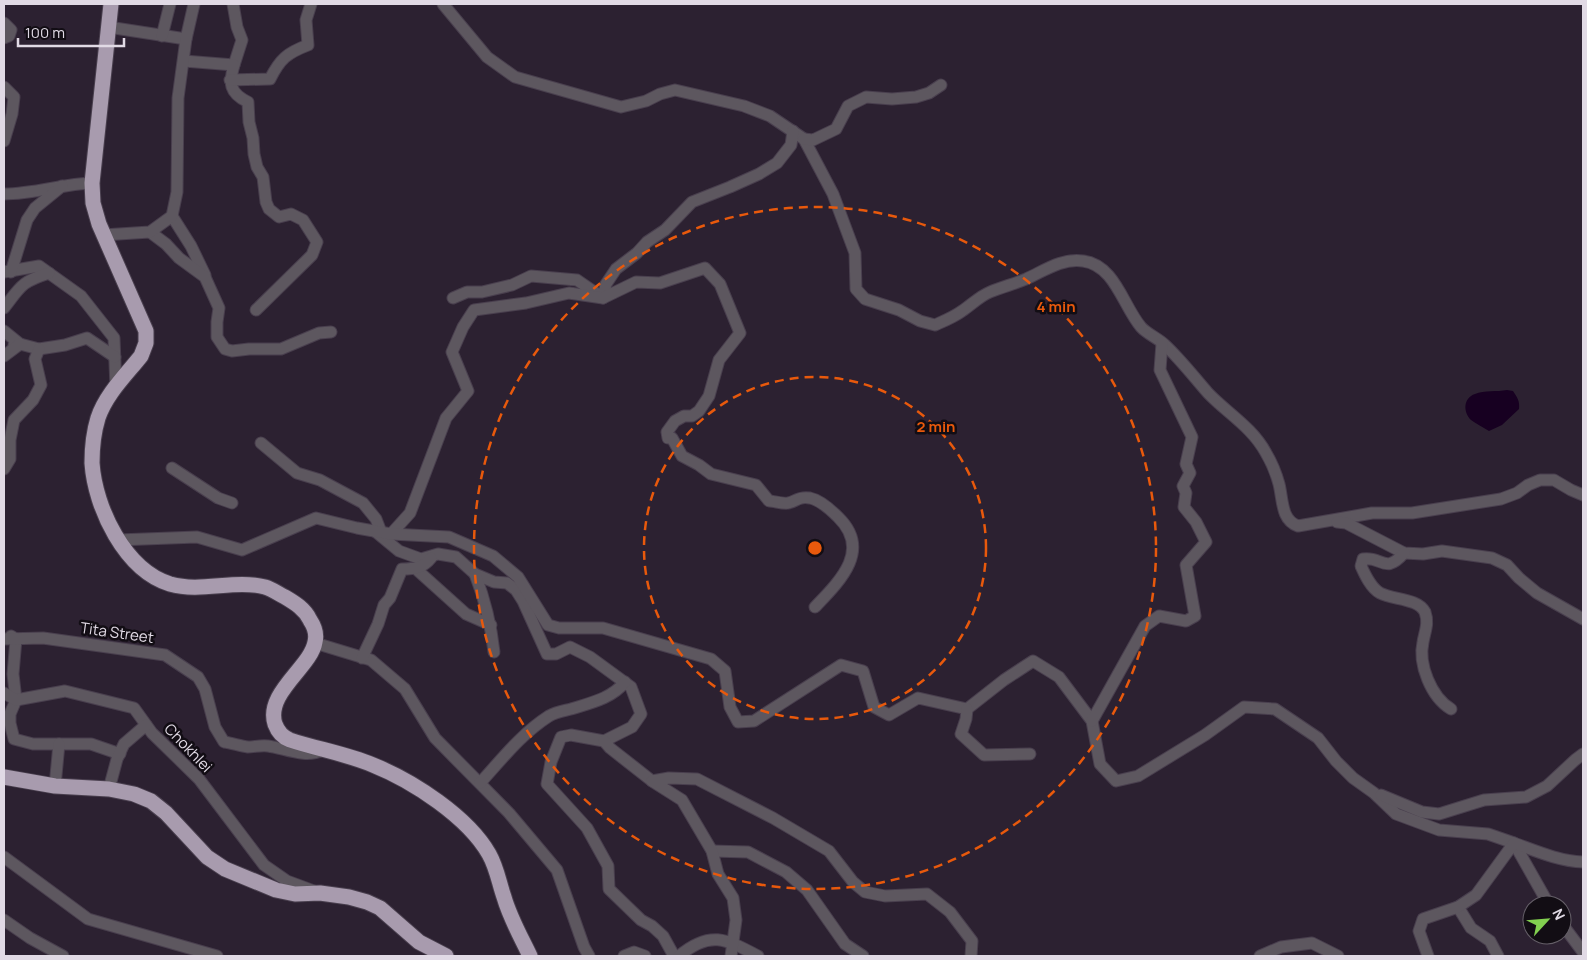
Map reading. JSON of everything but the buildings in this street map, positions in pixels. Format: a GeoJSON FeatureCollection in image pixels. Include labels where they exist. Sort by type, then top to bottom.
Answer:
{"type":"FeatureCollection","features":[{"type":"Feature","properties":{"kind":"highway"},"geometry":{"type":"LineString","coordinates":[[111,4],[92,183],[94,210],[141,318],[147,337],[141,356],[104,404],[98,418],[92,462],[100,501],[118,540],[129,556],[152,576],[170,584],[202,588],[245,585],[267,588],[291,601],[305,612],[316,634],[315,643],[309,655],[288,681],[274,711],[276,726],[283,738],[374,765],[400,778],[432,798],[465,823],[484,845],[494,863],[506,904],[530,956]]}},
{"type":"Feature","properties":{"kind":"highway"},"geometry":{"type":"LineString","coordinates":[[4,777],[55,786],[109,789],[134,794],[151,801],[166,813],[207,857],[225,869],[276,890],[295,894],[320,893],[348,897],[380,908],[419,942],[446,956]]}},
{"type":"Feature","properties":{"kind":"street"},"geometry":{"type":"LineString","coordinates":[[162,36],[170,4]]}},
{"type":"Feature","properties":{"kind":"street"},"geometry":{"type":"LineString","coordinates":[[103,234],[150,232],[172,216],[177,192],[178,98],[186,39],[194,4]]}},
{"type":"Feature","properties":{"kind":"street"},"geometry":{"type":"LineString","coordinates":[[233,4],[237,27],[242,40],[230,80],[231,86],[239,97],[248,102],[254,154],[257,167],[263,177],[266,202],[269,209],[279,217],[291,214],[303,220],[316,242],[312,255],[256,310]]}},
{"type":"Feature","properties":{"kind":"street"},"geometry":{"type":"LineString","coordinates":[[230,80],[270,79],[277,64],[292,51],[308,45],[306,20],[311,4]]}},
{"type":"Feature","properties":{"kind":"street"},"geometry":{"type":"LineString","coordinates":[[443,4],[487,57],[515,76],[621,106],[646,101],[660,94],[675,90],[744,106],[770,116],[793,131],[804,139],[833,194],[855,253],[856,289],[865,299],[935,325],[960,312],[988,292],[1026,279],[1053,264],[1070,260],[1084,261],[1096,266],[1108,274],[1142,328],[1180,359],[1210,394],[1253,434],[1273,467],[1279,484],[1284,513],[1291,524],[1298,526],[1372,513],[1412,513],[1501,499],[1518,494],[1540,480],[1554,480],[1583,495]]}},
{"type":"Feature","properties":{"kind":"street"},"geometry":{"type":"LineString","coordinates":[[4,24],[11,30],[9,36],[4,38]]}},
{"type":"Feature","properties":{"kind":"street"},"geometry":{"type":"LineString","coordinates":[[108,27],[186,39]]}},
{"type":"Feature","properties":{"kind":"street"},"geometry":{"type":"LineString","coordinates":[[184,61],[234,65]]}},
{"type":"Feature","properties":{"kind":"street"},"geometry":{"type":"LineString","coordinates":[[804,139],[813,140],[836,129],[848,106],[866,97],[892,99],[916,97],[929,93],[941,85]]}},
{"type":"Feature","properties":{"kind":"street"},"geometry":{"type":"LineString","coordinates":[[4,87],[14,98],[12,114],[4,141]]}},
{"type":"Feature","properties":{"kind":"street"},"geometry":{"type":"LineString","coordinates":[[603,298],[606,284],[616,269],[647,242],[665,230],[692,202],[721,192],[777,163],[790,145],[793,131]]}},
{"type":"Feature","properties":{"kind":"street"},"geometry":{"type":"LineString","coordinates":[[4,194],[32,192],[70,184],[92,183]]}},
{"type":"Feature","properties":{"kind":"street"},"geometry":{"type":"LineString","coordinates":[[7,272],[27,220],[35,208],[62,186]]}},
{"type":"Feature","properties":{"kind":"street"},"geometry":{"type":"LineString","coordinates":[[172,216],[191,246],[219,308],[217,337],[225,349],[232,351],[282,349],[319,333],[331,332]]}},
{"type":"Feature","properties":{"kind":"street"},"geometry":{"type":"LineString","coordinates":[[150,232],[206,277]]}},
{"type":"Feature","properties":{"kind":"street"},"geometry":{"type":"LineString","coordinates":[[7,272],[39,266],[81,296],[114,338],[116,388]]}},
{"type":"Feature","properties":{"kind":"street"},"geometry":{"type":"LineString","coordinates":[[382,532],[410,513],[446,418],[468,391],[452,352],[463,326],[474,310],[526,303],[570,293],[603,298],[636,282],[660,282],[705,268],[720,284],[740,334],[719,360],[710,396],[699,411],[692,416],[684,416],[675,421],[667,432],[668,438],[672,438],[682,456],[699,465],[710,474],[756,485],[769,501],[788,503],[801,498],[811,498],[828,508],[848,527],[854,544],[852,560],[815,608]]}},
{"type":"Feature","properties":{"kind":"street"},"geometry":{"type":"LineString","coordinates":[[4,308],[20,286],[33,278],[49,274]]}},
{"type":"Feature","properties":{"kind":"street"},"geometry":{"type":"LineString","coordinates":[[453,298],[466,292],[482,292],[512,285],[531,276],[577,280],[603,298]]}},
{"type":"Feature","properties":{"kind":"street"},"geometry":{"type":"LineString","coordinates":[[4,331],[20,344],[39,349],[65,345],[87,338],[115,357]]}},
{"type":"Feature","properties":{"kind":"street"},"geometry":{"type":"LineString","coordinates":[[1092,721],[1146,626],[1159,616],[1186,621],[1195,616],[1186,565],[1206,542],[1196,522],[1184,507],[1186,494],[1183,486],[1190,473],[1186,464],[1192,437],[1160,370],[1162,343]]}},
{"type":"Feature","properties":{"kind":"street"},"geometry":{"type":"LineString","coordinates":[[4,347],[20,344]]}},
{"type":"Feature","properties":{"kind":"street"},"geometry":{"type":"LineString","coordinates":[[4,356],[20,344]]}},
{"type":"Feature","properties":{"kind":"street"},"geometry":{"type":"LineString","coordinates":[[4,469],[10,459],[10,440],[14,420],[33,400],[41,386],[36,359],[39,349]]}},
{"type":"Feature","properties":{"kind":"street"},"geometry":{"type":"LineString","coordinates":[[261,443],[297,473],[320,480],[363,503],[376,519],[382,532],[399,551],[421,559],[438,554],[456,557],[475,574],[494,582],[507,582],[516,590],[523,601],[547,654],[556,654],[570,647],[590,657],[631,687],[641,714],[632,727],[604,742]]}},
{"type":"Feature","properties":{"kind":"street"},"geometry":{"type":"LineString","coordinates":[[172,468],[218,498],[232,503]]}},
{"type":"Feature","properties":{"kind":"street"},"geometry":{"type":"LineString","coordinates":[[118,540],[197,537],[242,550],[316,518],[382,532],[449,537],[494,556],[518,576],[548,625],[559,628],[603,628],[711,659],[725,671],[730,707],[738,722],[754,721],[840,665],[863,671],[874,707],[889,715],[918,698],[967,709]]}},
{"type":"Feature","properties":{"kind":"street"},"geometry":{"type":"LineString","coordinates":[[1330,521],[1346,523],[1404,553],[1423,554],[1442,551],[1492,558],[1507,565],[1537,593],[1576,613],[1583,619]]}},
{"type":"Feature","properties":{"kind":"street"},"geometry":{"type":"LineString","coordinates":[[1404,553],[1392,564],[1383,564],[1368,559],[1363,560],[1361,566],[1366,578],[1379,593],[1422,607],[1426,614],[1427,628],[1422,643],[1424,670],[1434,692],[1451,709]]}},
{"type":"Feature","properties":{"kind":"street"},"geometry":{"type":"LineString","coordinates":[[362,658],[378,624],[384,605],[390,598],[402,569],[426,565],[433,555]]}},
{"type":"Feature","properties":{"kind":"street"},"geometry":{"type":"LineString","coordinates":[[416,568],[424,578],[466,614],[492,625]]}},
{"type":"Feature","properties":{"kind":"street"},"geometry":{"type":"LineString","coordinates":[[475,574],[486,602],[492,625],[494,652]]}},
{"type":"Feature","properties":{"kind":"street"},"geometry":{"type":"LineString","coordinates":[[4,633],[16,639],[13,674],[16,700],[10,714],[14,739],[33,744],[91,744],[120,754]]}},
{"type":"Feature","properties":{"kind":"street","name":"Tita Street"},"geometry":{"type":"LineString","coordinates":[[4,639],[43,638],[164,655],[198,677],[205,688],[215,727],[224,742],[249,747],[267,745],[282,750],[310,754],[316,754],[322,750]]}},
{"type":"Feature","properties":{"kind":"street"},"geometry":{"type":"LineString","coordinates":[[315,643],[371,660],[405,689],[435,738],[509,813],[557,870],[584,947],[590,956]]}},
{"type":"Feature","properties":{"kind":"street"},"geometry":{"type":"LineString","coordinates":[[1030,754],[984,755],[961,734],[967,709],[1004,680],[1033,661],[1059,677],[1092,721],[1100,764],[1116,781],[1138,776],[1205,735],[1244,707],[1275,709],[1318,738],[1336,761],[1396,814],[1439,830],[1488,834],[1514,842],[1541,854],[1574,862],[1583,862]]}},
{"type":"Feature","properties":{"kind":"street"},"geometry":{"type":"LineString","coordinates":[[480,783],[522,736],[550,716],[606,698],[625,682]]}},
{"type":"Feature","properties":{"kind":"street","name":"Chokhlei"},"geometry":{"type":"LineString","coordinates":[[16,700],[64,691],[134,708],[152,733],[199,779],[264,865],[287,881],[320,893]]}},
{"type":"Feature","properties":{"kind":"street"},"geometry":{"type":"LineString","coordinates":[[4,693],[16,700]]}},
{"type":"Feature","properties":{"kind":"street"},"geometry":{"type":"LineString","coordinates":[[109,789],[124,744],[146,725]]}},
{"type":"Feature","properties":{"kind":"street"},"geometry":{"type":"LineString","coordinates":[[674,956],[663,936],[652,926],[641,920],[610,888],[608,866],[587,828],[547,784],[551,762],[561,736],[571,735],[604,742],[652,781],[682,800],[712,851],[718,874],[733,898],[736,920],[730,956]]}},
{"type":"Feature","properties":{"kind":"street"},"geometry":{"type":"LineString","coordinates":[[55,786],[60,744]]}},
{"type":"Feature","properties":{"kind":"street"},"geometry":{"type":"LineString","coordinates":[[1374,793],[1422,812],[1438,814],[1484,800],[1526,797],[1547,786],[1583,754]]}},
{"type":"Feature","properties":{"kind":"street"},"geometry":{"type":"LineString","coordinates":[[652,781],[669,778],[697,779],[740,801],[829,851],[853,882],[864,892],[885,896],[927,894],[950,912],[972,941],[971,956]]}},
{"type":"Feature","properties":{"kind":"street"},"geometry":{"type":"LineString","coordinates":[[1514,842],[1543,895]]}},
{"type":"Feature","properties":{"kind":"street"},"geometry":{"type":"LineString","coordinates":[[1428,956],[1419,932],[1423,919],[1458,907],[1476,895],[1514,842]]}},
{"type":"Feature","properties":{"kind":"street"},"geometry":{"type":"LineString","coordinates":[[712,851],[748,852],[786,872],[807,890],[845,944],[863,956]]}},
{"type":"Feature","properties":{"kind":"street"},"geometry":{"type":"LineString","coordinates":[[4,857],[88,919],[217,956]]}},
{"type":"Feature","properties":{"kind":"street"},"geometry":{"type":"LineString","coordinates":[[1458,907],[1471,928],[1490,942],[1498,956]]}},
{"type":"Feature","properties":{"kind":"street"},"geometry":{"type":"LineString","coordinates":[[4,920],[30,938],[64,956]]}},
{"type":"Feature","properties":{"kind":"street"},"geometry":{"type":"LineString","coordinates":[[1572,937],[1583,952]]}},
{"type":"Feature","properties":{"kind":"street"},"geometry":{"type":"LineString","coordinates":[[679,956],[693,945],[709,939],[732,943],[758,956]]}},
{"type":"Feature","properties":{"kind":"street"},"geometry":{"type":"LineString","coordinates":[[1260,956],[1280,947],[1312,942],[1338,956]]}},
{"type":"Feature","properties":{"kind":"street"},"geometry":{"type":"LineString","coordinates":[[624,956],[634,952],[645,956]]}},
{"type":"Feature","properties":{"kind":"shaded area"},"geometry":{"type":"Polygon","coordinates":[[[1513,391],[1516,395],[1519,401],[1519,409],[1502,425],[1489,431],[1468,417],[1466,402],[1471,396],[1482,392],[1513,391]]]}}]}
